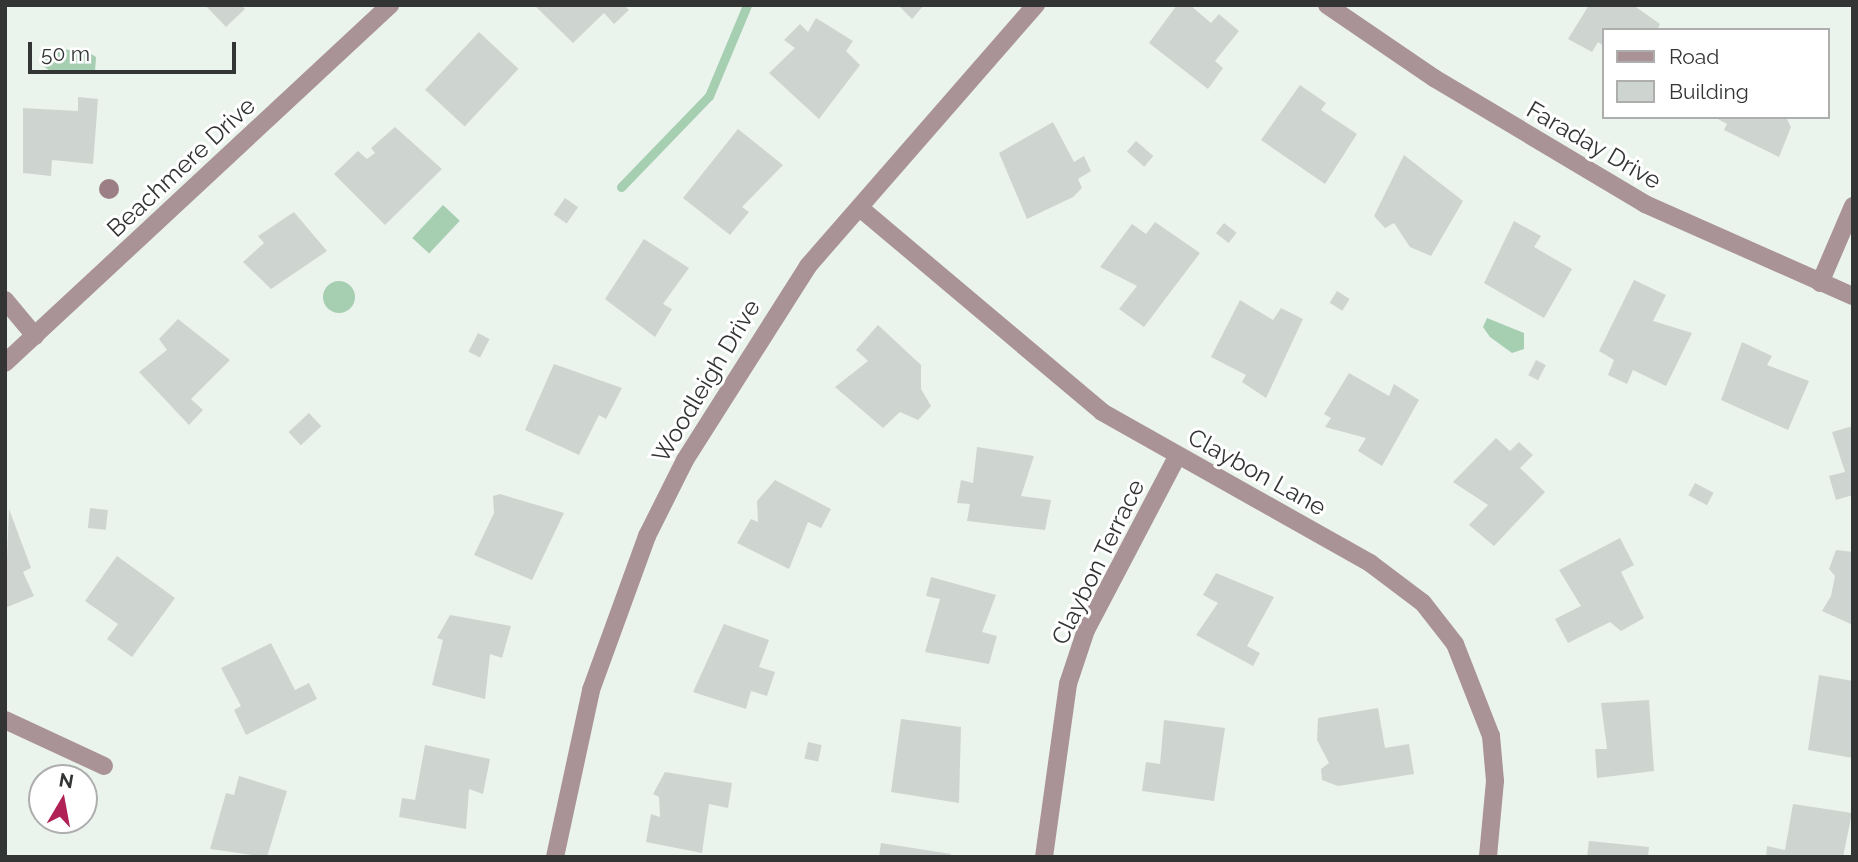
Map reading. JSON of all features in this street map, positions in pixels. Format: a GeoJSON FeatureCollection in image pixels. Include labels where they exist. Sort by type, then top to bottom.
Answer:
{"type":"FeatureCollection","features":[{"type":"Feature","properties":{"kind":"street","name":"Beachmere Drive"},"geometry":{"type":"LineString","coordinates":[[5,363],[390,5]]}},
{"type":"Feature","properties":{"kind":"street","name":"Woodleigh Drive"},"geometry":{"type":"LineString","coordinates":[[555,857],[591,691],[647,536],[767,323],[860,208],[1035,5]]}},
{"type":"Feature","properties":{"kind":"street","name":"Faraday Drive"},"geometry":{"type":"LineString","coordinates":[[1327,5],[1434,78],[1646,204],[1853,296]]}},
{"type":"Feature","properties":{"kind":"street"},"geometry":{"type":"LineString","coordinates":[[1820,283],[1853,206]]}},
{"type":"Feature","properties":{"kind":"street","name":"Claybon Lane"},"geometry":{"type":"LineString","coordinates":[[860,208],[1055,377],[1177,457],[1370,563],[1423,603],[1455,644],[1491,736],[1495,781],[1488,857]]}},
{"type":"Feature","properties":{"kind":"street"},"geometry":{"type":"LineString","coordinates":[[5,300],[34,336]]}},
{"type":"Feature","properties":{"kind":"street","name":"Claybon Terrace"},"geometry":{"type":"LineString","coordinates":[[1044,857],[1068,684],[1086,629],[1177,457]]}},
{"type":"Feature","properties":{"kind":"street"},"geometry":{"type":"LineString","coordinates":[[5,720],[104,766]]}},
{"type":"Feature","properties":{"kind":"shaded area"},"geometry":{"type":"Polygon","coordinates":[[[52,48],[88,52],[96,57],[95,72],[50,71],[42,65],[43,52],[52,48]]]}},
{"type":"Feature","properties":{"kind":"shaded area"},"geometry":{"type":"Polygon","coordinates":[[[443,205],[460,221],[429,254],[412,238],[443,205]]]}},
{"type":"Feature","properties":{"kind":"shaded area"},"geometry":{"type":"Polygon","coordinates":[[[339,281],[350,286],[355,297],[350,308],[339,313],[328,308],[323,297],[328,286],[339,281]]]}},
{"type":"Feature","properties":{"kind":"shaded area"},"geometry":{"type":"Polygon","coordinates":[[[1487,318],[1524,333],[1524,349],[1512,353],[1490,337],[1483,327],[1487,318]]]}},
{"type":"Feature","properties":{"kind":"building"},"geometry":{"type":"Polygon","coordinates":[[[205,5],[241,5],[245,9],[226,27],[205,5]]]}},
{"type":"Feature","properties":{"kind":"building"},"geometry":{"type":"Polygon","coordinates":[[[534,5],[624,5],[629,10],[614,24],[604,13],[573,43],[534,5]]]}},
{"type":"Feature","properties":{"kind":"building"},"geometry":{"type":"Polygon","coordinates":[[[898,5],[924,5],[912,19],[898,5]]]}},
{"type":"Feature","properties":{"kind":"building"},"geometry":{"type":"Polygon","coordinates":[[[1177,5],[1190,5],[1211,23],[1219,14],[1239,31],[1215,61],[1223,68],[1208,89],[1149,43],[1177,5]]]}},
{"type":"Feature","properties":{"kind":"building"},"geometry":{"type":"Polygon","coordinates":[[[1589,5],[1633,5],[1660,24],[1658,28],[1602,28],[1602,45],[1598,42],[1592,52],[1568,39],[1589,5]]]}},
{"type":"Feature","properties":{"kind":"building"},"geometry":{"type":"Polygon","coordinates":[[[816,18],[853,41],[846,51],[860,65],[819,119],[769,73],[795,48],[784,40],[800,24],[808,32],[816,18]]]}},
{"type":"Feature","properties":{"kind":"building"},"geometry":{"type":"Polygon","coordinates":[[[479,32],[518,69],[465,127],[425,90],[479,32]]]}},
{"type":"Feature","properties":{"kind":"building"},"geometry":{"type":"Polygon","coordinates":[[[1300,85],[1326,103],[1321,110],[1357,134],[1325,184],[1261,140],[1300,85]]]}},
{"type":"Feature","properties":{"kind":"building"},"geometry":{"type":"Polygon","coordinates":[[[78,97],[98,99],[93,164],[52,160],[51,176],[23,173],[23,108],[78,111],[78,97]]]}},
{"type":"Feature","properties":{"kind":"building"},"geometry":{"type":"Polygon","coordinates":[[[1718,119],[1787,119],[1791,127],[1779,157],[1724,130],[1727,124],[1718,119]]]}},
{"type":"Feature","properties":{"kind":"building"},"geometry":{"type":"Polygon","coordinates":[[[1053,122],[1074,162],[1084,156],[1091,171],[1078,179],[1082,188],[1073,197],[1027,219],[999,153],[1053,122]]]}},
{"type":"Feature","properties":{"kind":"building"},"geometry":{"type":"Polygon","coordinates":[[[395,127],[442,169],[385,225],[334,174],[358,151],[367,159],[375,153],[371,148],[395,127]]]}},
{"type":"Feature","properties":{"kind":"building"},"geometry":{"type":"Polygon","coordinates":[[[738,129],[783,165],[742,207],[749,212],[730,235],[683,198],[738,129]]]}},
{"type":"Feature","properties":{"kind":"building"},"geometry":{"type":"Polygon","coordinates":[[[1136,141],[1153,156],[1144,167],[1127,152],[1136,141]]]}},
{"type":"Feature","properties":{"kind":"building"},"geometry":{"type":"Polygon","coordinates":[[[1404,155],[1463,201],[1431,256],[1410,247],[1394,223],[1385,228],[1374,216],[1404,155]]]}},
{"type":"Feature","properties":{"kind":"building"},"geometry":{"type":"Polygon","coordinates":[[[565,198],[578,207],[567,224],[554,214],[565,198]]]}},
{"type":"Feature","properties":{"kind":"building"},"geometry":{"type":"Polygon","coordinates":[[[294,212],[327,251],[271,289],[243,262],[264,243],[258,236],[294,212]]]}},
{"type":"Feature","properties":{"kind":"building"},"geometry":{"type":"Polygon","coordinates":[[[1514,221],[1541,236],[1534,247],[1572,269],[1544,318],[1484,283],[1514,221]]]}},
{"type":"Feature","properties":{"kind":"building"},"geometry":{"type":"Polygon","coordinates":[[[1155,222],[1200,253],[1144,327],[1119,309],[1137,286],[1100,267],[1132,224],[1146,234],[1155,222]]]}},
{"type":"Feature","properties":{"kind":"building"},"geometry":{"type":"Polygon","coordinates":[[[1224,223],[1237,233],[1229,243],[1216,233],[1224,223]]]}},
{"type":"Feature","properties":{"kind":"building"},"geometry":{"type":"Polygon","coordinates":[[[644,239],[689,268],[663,304],[672,309],[655,337],[605,299],[644,239]]]}},
{"type":"Feature","properties":{"kind":"building"},"geometry":{"type":"Polygon","coordinates":[[[1634,280],[1666,295],[1653,321],[1692,333],[1666,386],[1633,370],[1627,384],[1608,375],[1614,360],[1599,351],[1634,280]]]}},
{"type":"Feature","properties":{"kind":"building"},"geometry":{"type":"Polygon","coordinates":[[[1337,291],[1350,299],[1342,311],[1330,303],[1337,291]]]}},
{"type":"Feature","properties":{"kind":"building"},"geometry":{"type":"Polygon","coordinates":[[[1240,300],[1273,320],[1281,308],[1303,319],[1266,398],[1242,382],[1246,375],[1211,357],[1240,300]]]}},
{"type":"Feature","properties":{"kind":"building"},"geometry":{"type":"Polygon","coordinates":[[[178,319],[230,360],[191,399],[203,410],[189,425],[139,372],[167,350],[159,339],[178,319]]]}},
{"type":"Feature","properties":{"kind":"building"},"geometry":{"type":"Polygon","coordinates":[[[878,325],[921,365],[921,389],[931,406],[918,420],[900,412],[883,428],[835,387],[868,361],[856,350],[878,325]]]}},
{"type":"Feature","properties":{"kind":"building"},"geometry":{"type":"Polygon","coordinates":[[[478,333],[490,339],[480,358],[468,352],[478,333]]]}},
{"type":"Feature","properties":{"kind":"building"},"geometry":{"type":"Polygon","coordinates":[[[1742,342],[1772,356],[1767,365],[1809,381],[1788,430],[1721,400],[1742,342]]]}},
{"type":"Feature","properties":{"kind":"building"},"geometry":{"type":"Polygon","coordinates":[[[1536,360],[1546,365],[1538,380],[1528,375],[1536,360]]]}},
{"type":"Feature","properties":{"kind":"building"},"geometry":{"type":"Polygon","coordinates":[[[554,364],[622,388],[606,419],[599,415],[579,455],[525,430],[554,364]]]}},
{"type":"Feature","properties":{"kind":"building"},"geometry":{"type":"Polygon","coordinates":[[[1349,373],[1389,396],[1394,384],[1419,400],[1382,466],[1358,451],[1366,438],[1325,427],[1331,418],[1324,414],[1349,373]]]}},
{"type":"Feature","properties":{"kind":"building"},"geometry":{"type":"Polygon","coordinates":[[[309,413],[321,426],[301,445],[289,432],[309,413]]]}},
{"type":"Feature","properties":{"kind":"building"},"geometry":{"type":"Polygon","coordinates":[[[1853,426],[1853,495],[1836,500],[1829,476],[1845,472],[1832,432],[1853,426]]]}},
{"type":"Feature","properties":{"kind":"building"},"geometry":{"type":"Polygon","coordinates":[[[1496,438],[1510,451],[1519,442],[1533,455],[1520,468],[1545,492],[1494,546],[1469,525],[1488,505],[1453,482],[1496,438]]]}},
{"type":"Feature","properties":{"kind":"building"},"geometry":{"type":"Polygon","coordinates":[[[977,447],[1034,456],[1021,496],[1051,500],[1045,530],[967,521],[970,504],[957,503],[961,480],[973,483],[977,447]]]}},
{"type":"Feature","properties":{"kind":"building"},"geometry":{"type":"Polygon","coordinates":[[[775,480],[831,509],[821,528],[808,522],[789,569],[737,543],[751,519],[758,522],[757,501],[775,480]]]}},
{"type":"Feature","properties":{"kind":"building"},"geometry":{"type":"Polygon","coordinates":[[[1695,483],[1714,493],[1707,505],[1688,495],[1695,483]]]}},
{"type":"Feature","properties":{"kind":"building"},"geometry":{"type":"Polygon","coordinates":[[[500,494],[564,513],[532,580],[474,555],[494,513],[493,496],[500,494]]]}},
{"type":"Feature","properties":{"kind":"building"},"geometry":{"type":"Polygon","coordinates":[[[90,508],[108,510],[106,530],[88,528],[90,508]]]}},
{"type":"Feature","properties":{"kind":"building"},"geometry":{"type":"Polygon","coordinates":[[[9,509],[31,568],[23,572],[34,596],[5,608],[9,509]]]}},
{"type":"Feature","properties":{"kind":"building"},"geometry":{"type":"Polygon","coordinates":[[[1620,538],[1634,565],[1621,572],[1644,618],[1621,631],[1610,622],[1568,643],[1555,619],[1581,606],[1559,570],[1620,538]]]}},
{"type":"Feature","properties":{"kind":"building"},"geometry":{"type":"Polygon","coordinates":[[[1836,550],[1853,552],[1853,625],[1822,611],[1831,596],[1835,576],[1829,569],[1836,550]]]}},
{"type":"Feature","properties":{"kind":"building"},"geometry":{"type":"Polygon","coordinates":[[[117,556],[175,598],[132,657],[107,639],[118,624],[85,601],[117,556]]]}},
{"type":"Feature","properties":{"kind":"building"},"geometry":{"type":"Polygon","coordinates":[[[1216,573],[1274,597],[1247,646],[1260,653],[1253,666],[1196,635],[1218,603],[1203,595],[1216,573]]]}},
{"type":"Feature","properties":{"kind":"building"},"geometry":{"type":"Polygon","coordinates":[[[931,577],[996,595],[982,632],[997,636],[989,664],[925,652],[940,599],[926,596],[931,577]]]}},
{"type":"Feature","properties":{"kind":"building"},"geometry":{"type":"Polygon","coordinates":[[[450,615],[511,626],[502,658],[490,654],[485,699],[432,685],[443,640],[437,638],[450,615]]]}},
{"type":"Feature","properties":{"kind":"building"},"geometry":{"type":"Polygon","coordinates":[[[724,624],[769,640],[759,667],[775,672],[767,696],[751,691],[746,709],[693,692],[724,624]]]}},
{"type":"Feature","properties":{"kind":"building"},"geometry":{"type":"Polygon","coordinates":[[[271,643],[295,690],[309,683],[317,699],[246,735],[234,710],[241,706],[221,668],[271,643]]]}},
{"type":"Feature","properties":{"kind":"building"},"geometry":{"type":"Polygon","coordinates":[[[1819,675],[1853,681],[1853,758],[1808,750],[1819,675]]]}},
{"type":"Feature","properties":{"kind":"building"},"geometry":{"type":"Polygon","coordinates":[[[1649,700],[1654,771],[1597,778],[1595,749],[1607,749],[1601,703],[1649,700]]]}},
{"type":"Feature","properties":{"kind":"building"},"geometry":{"type":"Polygon","coordinates":[[[1378,708],[1385,748],[1409,744],[1414,774],[1338,786],[1322,780],[1321,769],[1329,763],[1317,740],[1318,718],[1378,708]]]}},
{"type":"Feature","properties":{"kind":"building"},"geometry":{"type":"Polygon","coordinates":[[[901,719],[961,727],[959,803],[891,792],[901,719]]]}},
{"type":"Feature","properties":{"kind":"building"},"geometry":{"type":"Polygon","coordinates":[[[1164,720],[1225,728],[1214,801],[1142,791],[1146,762],[1160,764],[1164,720]]]}},
{"type":"Feature","properties":{"kind":"building"},"geometry":{"type":"Polygon","coordinates":[[[808,742],[822,745],[818,762],[804,759],[808,742]]]}},
{"type":"Feature","properties":{"kind":"building"},"geometry":{"type":"Polygon","coordinates":[[[425,745],[490,759],[483,794],[469,789],[466,829],[399,817],[402,798],[415,800],[425,745]]]}},
{"type":"Feature","properties":{"kind":"building"},"geometry":{"type":"Polygon","coordinates":[[[665,772],[732,783],[728,808],[709,804],[702,853],[646,842],[651,814],[660,817],[659,797],[653,794],[665,772]]]}},
{"type":"Feature","properties":{"kind":"building"},"geometry":{"type":"Polygon","coordinates":[[[239,776],[287,791],[267,857],[210,849],[226,793],[234,795],[239,776]]]}},
{"type":"Feature","properties":{"kind":"building"},"geometry":{"type":"Polygon","coordinates":[[[1793,804],[1852,813],[1843,857],[1766,857],[1767,846],[1785,850],[1793,804]]]}},
{"type":"Feature","properties":{"kind":"building"},"geometry":{"type":"Polygon","coordinates":[[[1589,841],[1649,847],[1648,857],[1587,857],[1589,841]]]}},
{"type":"Feature","properties":{"kind":"building"},"geometry":{"type":"Polygon","coordinates":[[[881,843],[951,854],[950,857],[879,857],[881,843]]]}},
{"type":"Feature","properties":{"kind":"waterway"},"geometry":{"type":"LineString","coordinates":[[621,187],[709,96],[747,5]]}}]}
